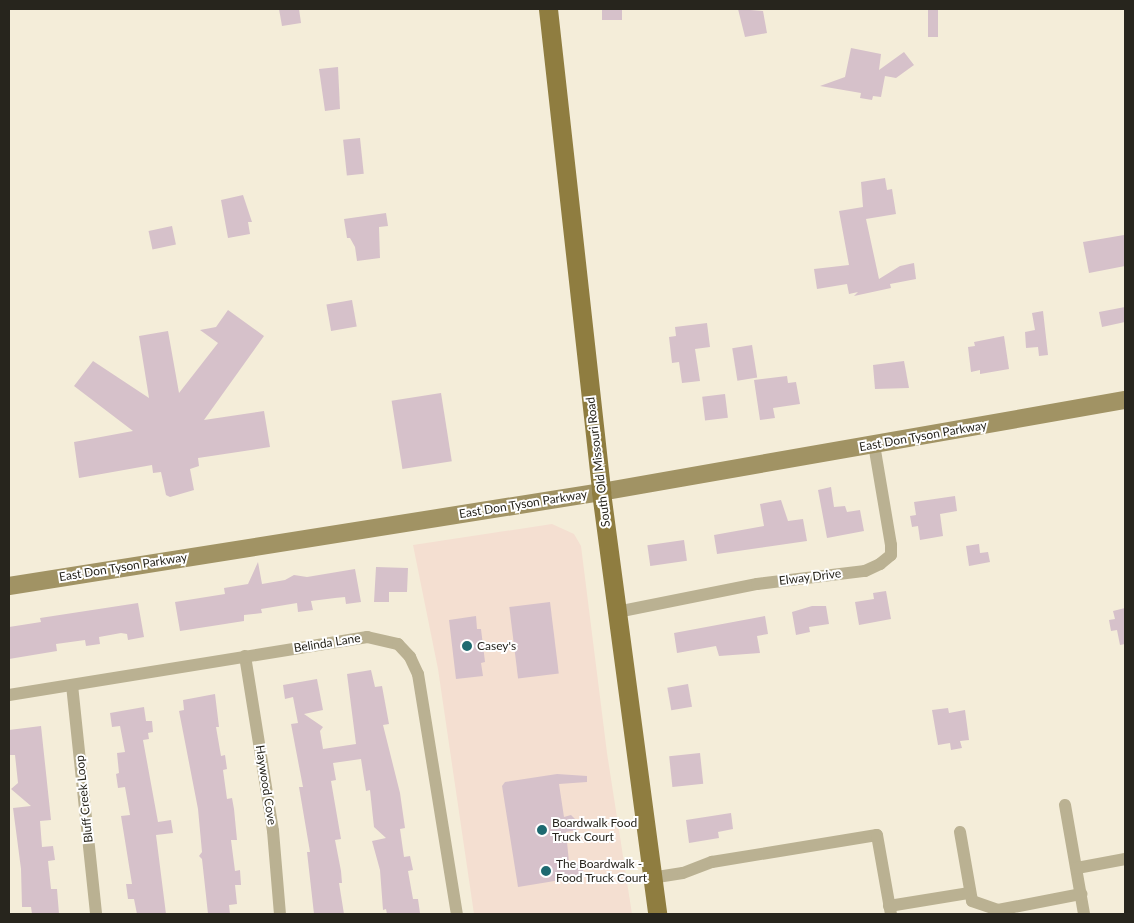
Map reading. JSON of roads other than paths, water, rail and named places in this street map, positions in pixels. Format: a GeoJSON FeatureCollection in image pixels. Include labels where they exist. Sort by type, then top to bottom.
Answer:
{"type":"FeatureCollection","features":[{"type":"Feature","properties":{"kind":"main road","name":"South Old Missouri Road"},"geometry":{"type":"LineString","coordinates":[[548,9],[601,492],[657,914]]}},
{"type":"Feature","properties":{"kind":"main road","name":"East Don Tyson Parkway"},"geometry":{"type":"LineString","coordinates":[[9,586],[601,492],[1125,400]]}},
{"type":"Feature","properties":{"kind":"street","name":"Elway Drive"},"geometry":{"type":"LineString","coordinates":[[617,612],[757,584],[865,571],[880,564],[890,555],[891,545],[874,445]]}},
{"type":"Feature","properties":{"kind":"street","name":"Belinda Lane"},"geometry":{"type":"LineString","coordinates":[[9,695],[367,637],[398,644],[410,657],[418,674],[457,914]]}},
{"type":"Feature","properties":{"kind":"street","name":"Haywood Cove"},"geometry":{"type":"LineString","coordinates":[[245,656],[269,798],[280,914]]}},
{"type":"Feature","properties":{"kind":"street","name":"Bluff Creek Loop"},"geometry":{"type":"LineString","coordinates":[[72,685],[96,914]]}},
{"type":"Feature","properties":{"kind":"street"},"geometry":{"type":"LineString","coordinates":[[1065,805],[1084,914]]}},
{"type":"Feature","properties":{"kind":"street"},"geometry":{"type":"LineString","coordinates":[[960,832],[968,893],[972,901],[998,910],[1081,894]]}},
{"type":"Feature","properties":{"kind":"street"},"geometry":{"type":"LineString","coordinates":[[651,878],[683,873],[712,862],[877,835],[890,910],[968,893]]}},
{"type":"Feature","properties":{"kind":"street"},"geometry":{"type":"LineString","coordinates":[[1077,868],[1125,860]]}},
{"type":"Feature","properties":{"kind":"place","name":"Casey's"},"geometry":{"type":"Point","coordinates":[467,646]}},
{"type":"Feature","properties":{"kind":"place","name":"Boardwalk Food Truck Court"},"geometry":{"type":"Point","coordinates":[542,830]}},
{"type":"Feature","properties":{"kind":"place","name":"The Boardwalk - Food Truck Court"},"geometry":{"type":"Point","coordinates":[546,871]}}]}
